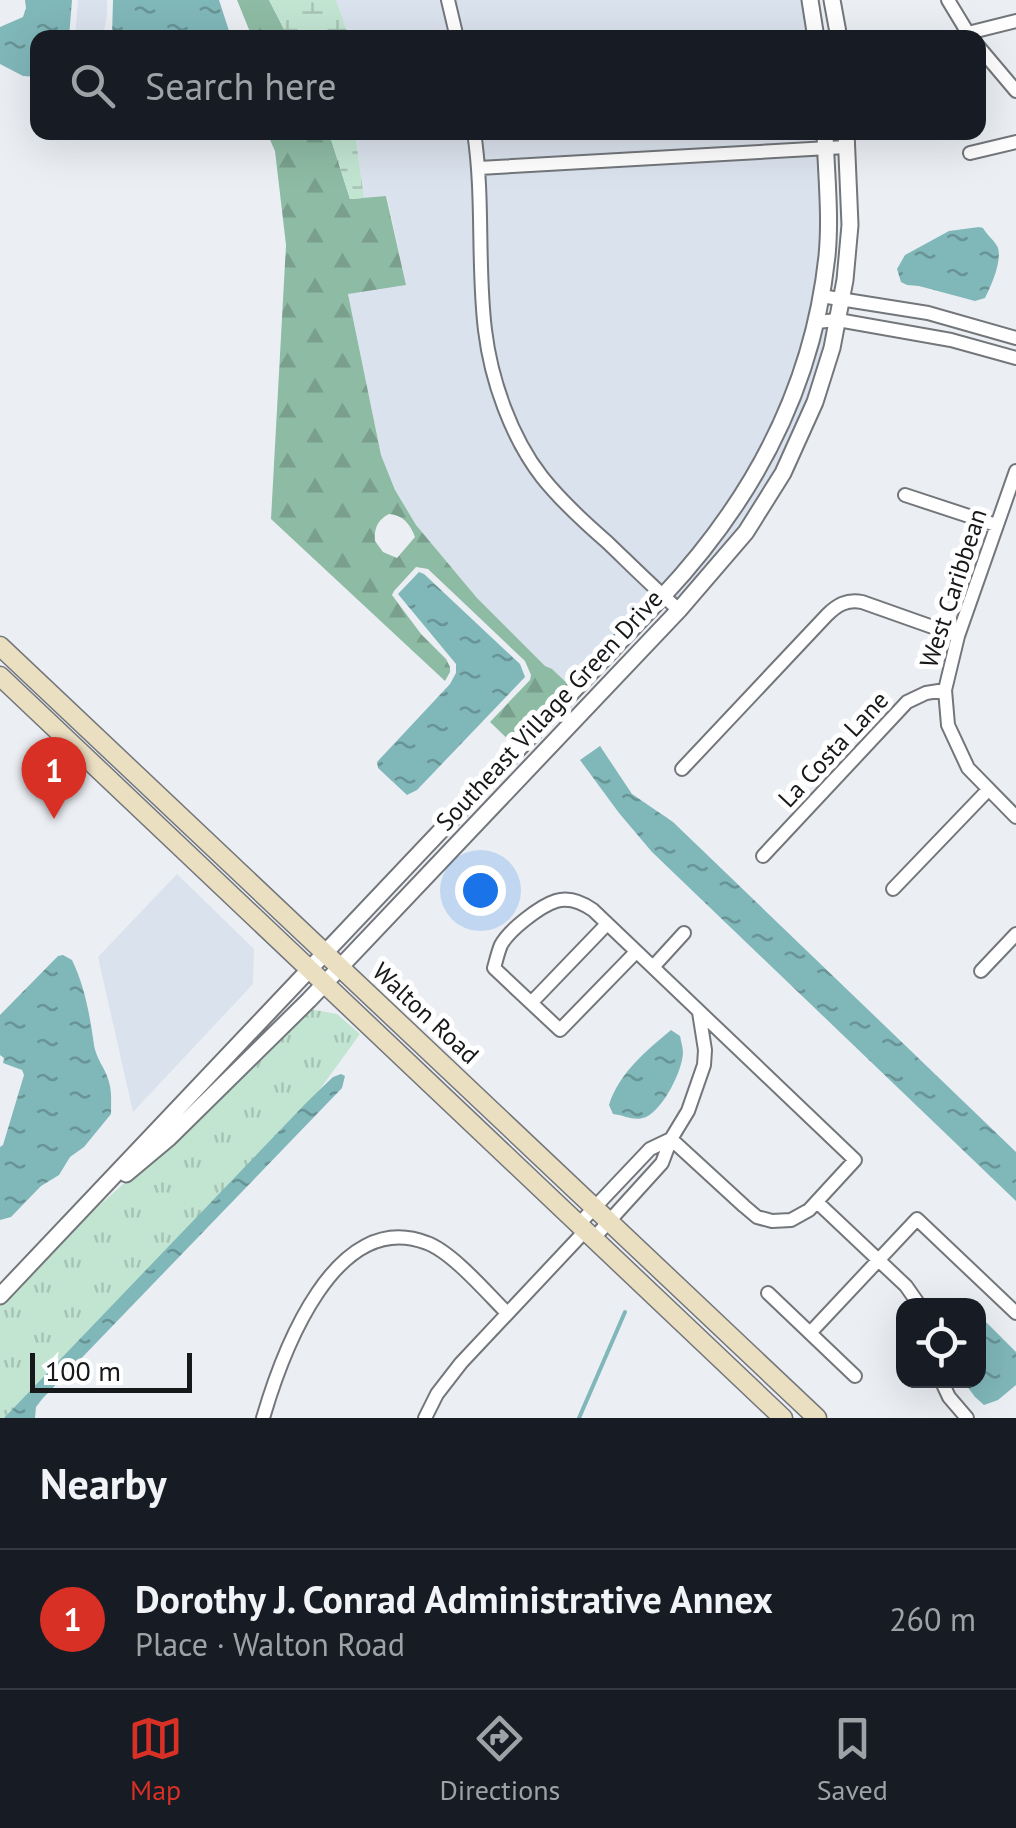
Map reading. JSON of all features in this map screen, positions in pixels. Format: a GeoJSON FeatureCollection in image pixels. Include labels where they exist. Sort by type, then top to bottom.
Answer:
{"type":"FeatureCollection","features":[{"type":"Feature","properties":{"kind":"main road","name":"Walton Road"},"geometry":{"type":"LineString","coordinates":[[0,646],[816,1418]]}},
{"type":"Feature","properties":{"kind":"main road"},"geometry":{"type":"LineString","coordinates":[[0,661],[50,704],[70,712]]}},
{"type":"Feature","properties":{"kind":"main road","name":"Walton Road"},"geometry":{"type":"LineString","coordinates":[[0,676],[783,1418]]}},
{"type":"Feature","properties":{"kind":"main road"},"geometry":{"type":"LineString","coordinates":[[51,724],[73,730],[130,777],[151,789]]}},
{"type":"Feature","properties":{"kind":"street"},"geometry":{"type":"LineString","coordinates":[[448,0],[455,30]]}},
{"type":"Feature","properties":{"kind":"street"},"geometry":{"type":"LineString","coordinates":[[810,0],[814,30]]}},
{"type":"Feature","properties":{"kind":"street"},"geometry":{"type":"LineString","coordinates":[[832,0],[838,30]]}},
{"type":"Feature","properties":{"kind":"street"},"geometry":{"type":"LineString","coordinates":[[948,0],[967,30]]}},
{"type":"Feature","properties":{"kind":"street"},"geometry":{"type":"LineString","coordinates":[[986,30],[1016,21]]}},
{"type":"Feature","properties":{"kind":"street"},"geometry":{"type":"LineString","coordinates":[[986,55],[1016,91]]}},
{"type":"Feature","properties":{"kind":"street"},"geometry":{"type":"LineString","coordinates":[[475,140],[485,332],[499,393],[514,429],[540,475],[566,504],[679,610]]}},
{"type":"Feature","properties":{"kind":"street","name":"Southeast Village Green Drive"},"geometry":{"type":"LineString","coordinates":[[0,1296],[664,596],[712,540],[753,480],[783,423],[816,322],[827,252],[825,140]]}},
{"type":"Feature","properties":{"kind":"street"},"geometry":{"type":"LineString","coordinates":[[479,168],[846,140]]}},
{"type":"Feature","properties":{"kind":"street","name":"Southeast Village Green Drive"},"geometry":{"type":"LineString","coordinates":[[82,1212],[169,1138],[326,984],[679,610],[746,532],[782,473],[820,389],[838,320],[850,224],[846,140]]}},
{"type":"Feature","properties":{"kind":"street"},"geometry":{"type":"LineString","coordinates":[[970,153],[1016,142]]}},
{"type":"Feature","properties":{"kind":"street"},"geometry":{"type":"LineString","coordinates":[[821,296],[928,313],[1016,338]]}},
{"type":"Feature","properties":{"kind":"street"},"geometry":{"type":"LineString","coordinates":[[816,322],[838,320],[951,340],[1016,358]]}},
{"type":"Feature","properties":{"kind":"street","name":"West Caribbean"},"geometry":{"type":"LineString","coordinates":[[1016,471],[958,636],[945,690],[948,725],[968,768],[1016,817]]}},
{"type":"Feature","properties":{"kind":"street"},"geometry":{"type":"LineString","coordinates":[[905,495],[996,526]]}},
{"type":"Feature","properties":{"kind":"street"},"geometry":{"type":"LineString","coordinates":[[682,768],[842,603],[862,602],[958,636]]}},
{"type":"Feature","properties":{"kind":"street","name":"La Costa Lane"},"geometry":{"type":"LineString","coordinates":[[763,856],[907,702],[926,692],[945,690]]}},
{"type":"Feature","properties":{"kind":"street"},"geometry":{"type":"LineString","coordinates":[[893,889],[988,790]]}},
{"type":"Feature","properties":{"kind":"street"},"geometry":{"type":"LineString","coordinates":[[636,952],[560,1030],[494,968],[502,944],[525,920],[556,901],[584,904],[653,967],[856,1160],[809,1210],[791,1220],[772,1221],[757,1217],[672,1139]]}},
{"type":"Feature","properties":{"kind":"street"},"geometry":{"type":"LineString","coordinates":[[531,1003],[607,924]]}},
{"type":"Feature","properties":{"kind":"street"},"geometry":{"type":"LineString","coordinates":[[653,967],[684,933]]}},
{"type":"Feature","properties":{"kind":"street"},"geometry":{"type":"LineString","coordinates":[[981,970],[1016,934]]}},
{"type":"Feature","properties":{"kind":"street"},"geometry":{"type":"LineString","coordinates":[[585,1231],[609,1222],[662,1164],[688,1111],[704,1065],[699,1012]]}},
{"type":"Feature","properties":{"kind":"street"},"geometry":{"type":"LineString","coordinates":[[425,1418],[437,1394],[461,1363],[585,1231],[594,1208],[650,1149],[672,1139]]}},
{"type":"Feature","properties":{"kind":"street"},"geometry":{"type":"LineString","coordinates":[[817,1202],[914,1298]]}},
{"type":"Feature","properties":{"kind":"street"},"geometry":{"type":"LineString","coordinates":[[810,1333],[917,1219],[1016,1313]]}},
{"type":"Feature","properties":{"kind":"street"},"geometry":{"type":"LineString","coordinates":[[263,1418],[277,1370],[315,1298],[341,1264],[369,1242],[394,1237],[423,1241],[440,1249],[507,1313]]}},
{"type":"Feature","properties":{"kind":"street"},"geometry":{"type":"LineString","coordinates":[[768,1294],[855,1376]]}},
{"type":"Feature","properties":{"kind":"street"},"geometry":{"type":"LineString","coordinates":[[945,1388],[967,1418]]}},
{"type":"Feature","properties":{"kind":"shaded area"},"geometry":{"type":"Polygon","coordinates":[[[78,0],[107,0],[104,30],[76,30],[78,0]]]}},
{"type":"Feature","properties":{"kind":"shaded area"},"geometry":{"type":"Polygon","coordinates":[[[336,0],[442,0],[449,30],[347,30],[336,0]]]}},
{"type":"Feature","properties":{"kind":"shaded area"},"geometry":{"type":"Polygon","coordinates":[[[455,0],[804,0],[809,30],[462,30],[455,0]]]}},
{"type":"Feature","properties":{"kind":"shaded area"},"geometry":{"type":"Polygon","coordinates":[[[356,140],[469,140],[479,334],[489,383],[508,432],[536,480],[655,597],[570,686],[545,667],[477,598],[416,525],[395,490],[381,455],[348,293],[406,285],[387,196],[364,198],[356,140]]]}},
{"type":"Feature","properties":{"kind":"shaded area"},"geometry":{"type":"Polygon","coordinates":[[[481,140],[819,143],[485,162],[481,140]]]}},
{"type":"Feature","properties":{"kind":"shaded area"},"geometry":{"type":"Polygon","coordinates":[[[820,155],[821,252],[815,296],[792,382],[748,478],[708,536],[664,587],[570,499],[545,471],[519,426],[505,390],[491,331],[485,174],[820,155]]]}},
{"type":"Feature","properties":{"kind":"shaded area"},"geometry":{"type":"Polygon","coordinates":[[[831,327],[809,400],[781,463],[725,548],[679,601],[672,595],[758,483],[789,424],[820,328],[831,327]]]}},
{"type":"Feature","properties":{"kind":"shaded area"},"geometry":{"type":"Polygon","coordinates":[[[177,874],[254,949],[253,984],[133,1112],[98,957],[177,874]]]}},
{"type":"Feature","properties":{"kind":"green space"},"geometry":{"type":"Polygon","coordinates":[[[237,0],[269,0],[284,30],[249,30],[237,0]]]}},
{"type":"Feature","properties":{"kind":"green space"},"geometry":{"type":"Polygon","coordinates":[[[269,0],[336,0],[347,30],[284,30],[269,0]]]}},
{"type":"Feature","properties":{"kind":"green space"},"geometry":{"type":"Polygon","coordinates":[[[270,140],[331,140],[350,199],[386,196],[406,285],[348,294],[381,455],[395,490],[416,525],[477,598],[570,686],[514,745],[490,722],[530,680],[525,661],[428,569],[416,567],[392,595],[446,659],[450,672],[445,681],[271,519],[286,245],[275,151],[270,140]],[[389,514],[379,522],[375,541],[383,552],[397,558],[415,537],[398,516],[389,514]]]}},
{"type":"Feature","properties":{"kind":"green space"},"geometry":{"type":"Polygon","coordinates":[[[331,140],[356,140],[364,198],[350,199],[331,140]]]}},
{"type":"Feature","properties":{"kind":"green space"},"geometry":{"type":"Polygon","coordinates":[[[309,1009],[337,1014],[360,1034],[318,1092],[0,1418],[0,1303],[64,1237],[234,1085],[309,1009]]]}},
{"type":"Feature","properties":{"kind":"water"},"geometry":{"type":"Polygon","coordinates":[[[25,0],[72,0],[70,30],[30,30],[30,76],[0,64],[0,27],[23,17],[25,0]]]}},
{"type":"Feature","properties":{"kind":"water"},"geometry":{"type":"Polygon","coordinates":[[[113,0],[219,0],[229,30],[112,30],[113,0]]]}},
{"type":"Feature","properties":{"kind":"water"},"geometry":{"type":"Polygon","coordinates":[[[979,227],[995,243],[999,254],[985,298],[975,301],[901,282],[897,269],[905,255],[949,231],[979,227]]]}},
{"type":"Feature","properties":{"kind":"water"},"geometry":{"type":"Polygon","coordinates":[[[419,572],[520,664],[525,677],[417,790],[407,795],[378,768],[377,762],[456,673],[456,664],[398,594],[419,572]]]}},
{"type":"Feature","properties":{"kind":"water"},"geometry":{"type":"Polygon","coordinates":[[[600,746],[632,794],[673,822],[1016,1152],[1016,1201],[652,852],[580,760],[600,746]]]}},
{"type":"Feature","properties":{"kind":"water"},"geometry":{"type":"Polygon","coordinates":[[[63,955],[72,960],[84,991],[95,1050],[110,1086],[111,1114],[84,1147],[70,1157],[59,1175],[41,1186],[11,1217],[0,1220],[0,1147],[24,1075],[22,1070],[3,1063],[0,1015],[63,955]]]}},
{"type":"Feature","properties":{"kind":"water"},"geometry":{"type":"Polygon","coordinates":[[[671,1030],[680,1036],[683,1053],[665,1098],[642,1118],[613,1114],[609,1105],[619,1083],[671,1030]]]}},
{"type":"Feature","properties":{"kind":"water"},"geometry":{"type":"Polygon","coordinates":[[[341,1074],[345,1076],[342,1088],[43,1398],[36,1407],[35,1418],[4,1418],[308,1101],[341,1074]]]}},
{"type":"Feature","properties":{"kind":"water"},"geometry":{"type":"Polygon","coordinates":[[[986,1322],[1016,1352],[1016,1385],[998,1400],[984,1405],[968,1388],[986,1388],[986,1322]]]}},
{"type":"Feature","properties":{"kind":"waterway"},"geometry":{"type":"LineString","coordinates":[[579,1418],[625,1312]]}},
{"type":"Feature","properties":{"kind":"place","name":"Dorothy J. Conrad Administrative Annex"},"geometry":{"type":"Point","coordinates":[54,819]}}]}
